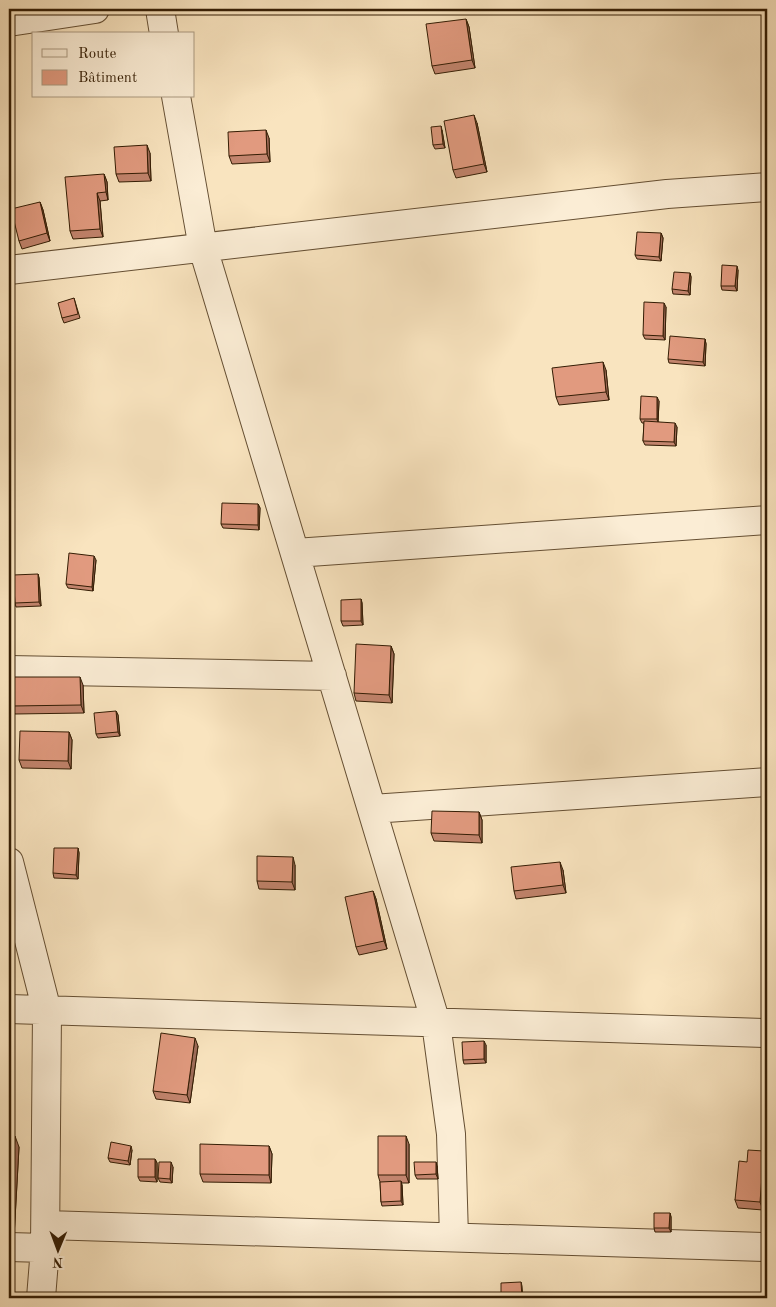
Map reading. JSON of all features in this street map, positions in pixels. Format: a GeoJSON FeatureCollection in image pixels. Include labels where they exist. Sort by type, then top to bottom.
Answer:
{"type":"FeatureCollection","features":[{"type":"Feature","properties":{"kind":"street"},"geometry":{"type":"LineString","coordinates":[[9,22],[95,9]]}},
{"type":"Feature","properties":{"kind":"street"},"geometry":{"type":"LineString","coordinates":[[160,9],[164,32]]}},
{"type":"Feature","properties":{"kind":"street"},"geometry":{"type":"LineString","coordinates":[[176,98],[203,248],[436,1023],[451,1134],[454,1238]]}},
{"type":"Feature","properties":{"kind":"street"},"geometry":{"type":"LineString","coordinates":[[9,270],[667,194],[767,187]]}},
{"type":"Feature","properties":{"kind":"street"},"geometry":{"type":"LineString","coordinates":[[295,553],[767,520]]}},
{"type":"Feature","properties":{"kind":"street"},"geometry":{"type":"LineString","coordinates":[[9,670],[332,676]]}},
{"type":"Feature","properties":{"kind":"street"},"geometry":{"type":"LineString","coordinates":[[372,809],[767,782]]}},
{"type":"Feature","properties":{"kind":"street"},"geometry":{"type":"LineString","coordinates":[[9,862],[48,1011],[45,1237],[41,1298]]}},
{"type":"Feature","properties":{"kind":"street"},"geometry":{"type":"LineString","coordinates":[[9,1008],[48,1011],[767,1033]]}},
{"type":"Feature","properties":{"kind":"street"},"geometry":{"type":"LineString","coordinates":[[9,1247],[45,1237],[454,1238],[767,1247]]}},
{"type":"Feature","properties":{"kind":"building"},"geometry":{"type":"Polygon","coordinates":[[[466,19],[472,60],[432,66],[426,24],[466,19]]]}},
{"type":"Feature","properties":{"kind":"building"},"geometry":{"type":"Polygon","coordinates":[[[474,115],[484,164],[453,170],[444,121],[474,115]]]}},
{"type":"Feature","properties":{"kind":"building"},"geometry":{"type":"Polygon","coordinates":[[[441,126],[443,144],[433,145],[431,127],[441,126]]]}},
{"type":"Feature","properties":{"kind":"building"},"geometry":{"type":"Polygon","coordinates":[[[266,130],[267,154],[229,156],[228,132],[266,130]]]}},
{"type":"Feature","properties":{"kind":"building"},"geometry":{"type":"Polygon","coordinates":[[[147,145],[148,173],[116,174],[114,147],[147,145]]]}},
{"type":"Feature","properties":{"kind":"building"},"geometry":{"type":"Polygon","coordinates":[[[104,174],[106,192],[97,193],[100,229],[70,231],[65,177],[104,174]]]}},
{"type":"Feature","properties":{"kind":"building"},"geometry":{"type":"Polygon","coordinates":[[[40,202],[47,233],[19,241],[11,209],[40,202]]]}},
{"type":"Feature","properties":{"kind":"building"},"geometry":{"type":"Polygon","coordinates":[[[637,232],[661,233],[659,257],[635,255],[637,232]]]}},
{"type":"Feature","properties":{"kind":"building"},"geometry":{"type":"Polygon","coordinates":[[[722,265],[737,266],[735,286],[721,286],[722,265]]]}},
{"type":"Feature","properties":{"kind":"building"},"geometry":{"type":"Polygon","coordinates":[[[674,272],[690,273],[688,291],[672,289],[674,272]]]}},
{"type":"Feature","properties":{"kind":"building"},"geometry":{"type":"Polygon","coordinates":[[[74,298],[78,314],[62,318],[58,303],[74,298]]]}},
{"type":"Feature","properties":{"kind":"building"},"geometry":{"type":"Polygon","coordinates":[[[644,302],[664,303],[663,336],[643,335],[644,302]]]}},
{"type":"Feature","properties":{"kind":"building"},"geometry":{"type":"Polygon","coordinates":[[[670,336],[705,339],[703,362],[668,359],[670,336]]]}},
{"type":"Feature","properties":{"kind":"building"},"geometry":{"type":"Polygon","coordinates":[[[603,362],[606,392],[556,397],[552,368],[603,362]]]}},
{"type":"Feature","properties":{"kind":"building"},"geometry":{"type":"Polygon","coordinates":[[[641,396],[657,397],[657,419],[640,419],[641,396]]]}},
{"type":"Feature","properties":{"kind":"building"},"geometry":{"type":"Polygon","coordinates":[[[644,421],[675,423],[674,442],[643,441],[644,421]]]}},
{"type":"Feature","properties":{"kind":"building"},"geometry":{"type":"Polygon","coordinates":[[[222,503],[258,504],[258,525],[221,524],[222,503]]]}},
{"type":"Feature","properties":{"kind":"building"},"geometry":{"type":"Polygon","coordinates":[[[69,553],[94,556],[92,587],[66,584],[69,553]]]}},
{"type":"Feature","properties":{"kind":"building"},"geometry":{"type":"Polygon","coordinates":[[[38,574],[39,602],[15,603],[13,575],[38,574]]]}},
{"type":"Feature","properties":{"kind":"building"},"geometry":{"type":"Polygon","coordinates":[[[361,599],[361,621],[341,621],[341,600],[361,599]]]}},
{"type":"Feature","properties":{"kind":"building"},"geometry":{"type":"Polygon","coordinates":[[[356,644],[391,646],[389,695],[354,693],[356,644]]]}},
{"type":"Feature","properties":{"kind":"building"},"geometry":{"type":"Polygon","coordinates":[[[12,677],[80,677],[81,705],[12,706],[12,677]]]}},
{"type":"Feature","properties":{"kind":"building"},"geometry":{"type":"Polygon","coordinates":[[[116,711],[118,732],[96,734],[94,713],[116,711]]]}},
{"type":"Feature","properties":{"kind":"building"},"geometry":{"type":"Polygon","coordinates":[[[20,731],[69,732],[68,761],[19,760],[20,731]]]}},
{"type":"Feature","properties":{"kind":"building"},"geometry":{"type":"Polygon","coordinates":[[[432,811],[479,812],[479,835],[431,833],[432,811]]]}},
{"type":"Feature","properties":{"kind":"building"},"geometry":{"type":"Polygon","coordinates":[[[54,848],[78,848],[76,875],[53,873],[54,848]]]}},
{"type":"Feature","properties":{"kind":"building"},"geometry":{"type":"Polygon","coordinates":[[[257,856],[293,857],[292,882],[257,881],[257,856]]]}},
{"type":"Feature","properties":{"kind":"building"},"geometry":{"type":"Polygon","coordinates":[[[560,862],[563,885],[514,891],[511,867],[560,862]]]}},
{"type":"Feature","properties":{"kind":"building"},"geometry":{"type":"Polygon","coordinates":[[[373,891],[384,941],[356,947],[345,897],[373,891]]]}},
{"type":"Feature","properties":{"kind":"building"},"geometry":{"type":"Polygon","coordinates":[[[161,1033],[195,1038],[187,1095],[153,1091],[161,1033]]]}},
{"type":"Feature","properties":{"kind":"building"},"geometry":{"type":"Polygon","coordinates":[[[484,1041],[484,1059],[463,1060],[462,1042],[484,1041]]]}},
{"type":"Feature","properties":{"kind":"building"},"geometry":{"type":"Polygon","coordinates":[[[9,1135],[15,1136],[10,1226],[9,1226],[9,1135]]]}},
{"type":"Feature","properties":{"kind":"building"},"geometry":{"type":"Polygon","coordinates":[[[378,1136],[406,1136],[406,1175],[378,1175],[378,1136]]]}},
{"type":"Feature","properties":{"kind":"building"},"geometry":{"type":"Polygon","coordinates":[[[111,1142],[131,1146],[128,1161],[108,1158],[111,1142]]]}},
{"type":"Feature","properties":{"kind":"building"},"geometry":{"type":"Polygon","coordinates":[[[200,1144],[269,1146],[269,1175],[200,1174],[200,1144]]]}},
{"type":"Feature","properties":{"kind":"building"},"geometry":{"type":"Polygon","coordinates":[[[748,1150],[764,1151],[760,1202],[735,1200],[739,1161],[747,1162],[748,1150]]]}},
{"type":"Feature","properties":{"kind":"building"},"geometry":{"type":"Polygon","coordinates":[[[138,1159],[155,1159],[155,1177],[138,1177],[138,1159]]]}},
{"type":"Feature","properties":{"kind":"building"},"geometry":{"type":"Polygon","coordinates":[[[159,1162],[171,1162],[170,1179],[158,1178],[159,1162]]]}},
{"type":"Feature","properties":{"kind":"building"},"geometry":{"type":"Polygon","coordinates":[[[414,1162],[436,1162],[436,1174],[415,1175],[414,1162]]]}},
{"type":"Feature","properties":{"kind":"building"},"geometry":{"type":"Polygon","coordinates":[[[401,1181],[401,1201],[381,1202],[380,1182],[401,1181]]]}},
{"type":"Feature","properties":{"kind":"building"},"geometry":{"type":"Polygon","coordinates":[[[654,1213],[670,1213],[669,1228],[654,1228],[654,1213]]]}},
{"type":"Feature","properties":{"kind":"building"},"geometry":{"type":"Polygon","coordinates":[[[521,1282],[522,1298],[501,1298],[501,1283],[521,1282]]]}}]}
